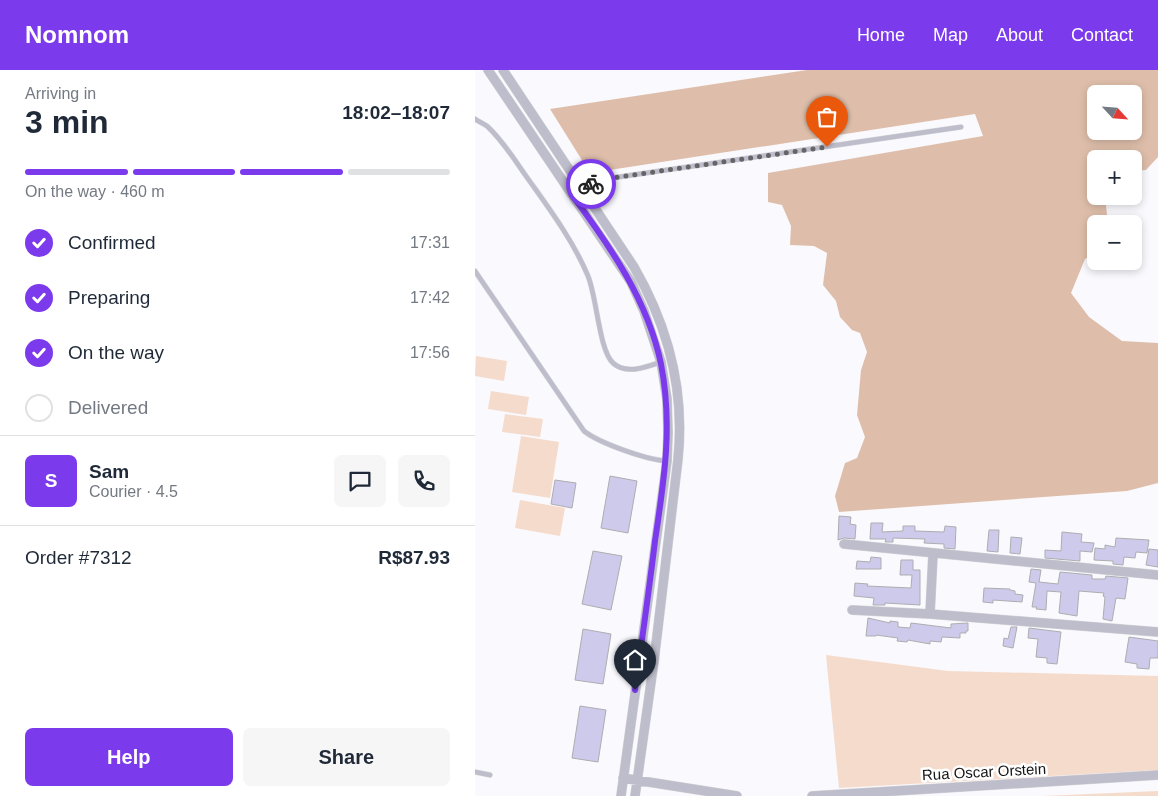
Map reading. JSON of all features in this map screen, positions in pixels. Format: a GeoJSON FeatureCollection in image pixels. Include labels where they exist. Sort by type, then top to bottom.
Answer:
{"type":"FeatureCollection","features":[{"type":"Feature","properties":{"kind":"street"},"geometry":{"type":"LineString","coordinates":[[488,70],[631,282],[644,311],[661,362],[667,399],[667,461],[621,796]]}},
{"type":"Feature","properties":{"kind":"street"},"geometry":{"type":"LineString","coordinates":[[503,70],[645,285],[669,346],[678,389],[681,434],[635,796]]}},
{"type":"Feature","properties":{"kind":"street"},"geometry":{"type":"LineString","coordinates":[[658,522],[662,527],[668,527],[670,524]]}},
{"type":"Feature","properties":{"kind":"street"},"geometry":{"type":"LineString","coordinates":[[656,539],[663,536],[668,541]]}},
{"type":"Feature","properties":{"kind":"street"},"geometry":{"type":"LineString","coordinates":[[844,544],[1158,575]]}},
{"type":"Feature","properties":{"kind":"street"},"geometry":{"type":"LineString","coordinates":[[929,614],[933,554]]}},
{"type":"Feature","properties":{"kind":"street"},"geometry":{"type":"LineString","coordinates":[[852,610],[929,614],[1158,632]]}},
{"type":"Feature","properties":{"kind":"street","name":"Rua Oscar Orstein"},"geometry":{"type":"LineString","coordinates":[[813,796],[1158,775]]}},
{"type":"Feature","properties":{"kind":"street"},"geometry":{"type":"LineString","coordinates":[[623,778],[737,796]]}},
{"type":"Feature","properties":{"kind":"lane"},"geometry":{"type":"LineString","coordinates":[[475,120],[487,126],[505,146],[568,238],[588,276],[595,298],[601,339],[608,358],[615,365],[628,369],[661,362]]}},
{"type":"Feature","properties":{"kind":"lane"},"geometry":{"type":"LineString","coordinates":[[572,195],[582,188],[605,179],[961,127]]}},
{"type":"Feature","properties":{"kind":"lane"},"geometry":{"type":"LineString","coordinates":[[475,271],[584,431],[593,437],[649,459],[667,461]]}},
{"type":"Feature","properties":{"kind":"lane"},"geometry":{"type":"LineString","coordinates":[[475,772],[490,775]]}},
{"type":"Feature","properties":{"kind":"shaded area"},"geometry":{"type":"Polygon","coordinates":[[[807,70],[1158,70],[1158,157],[1146,170],[1142,170],[1142,150],[1087,150],[1087,205],[1106,205],[1107,215],[1087,215],[1087,258],[1071,293],[1089,317],[1122,341],[1158,343],[1158,483],[1127,491],[839,512],[835,496],[845,463],[857,458],[865,437],[857,415],[861,370],[867,352],[860,333],[852,330],[840,317],[836,301],[823,285],[827,253],[814,246],[790,245],[791,226],[782,205],[768,202],[768,173],[983,136],[975,114],[590,173],[550,109],[807,70]]]}},
{"type":"Feature","properties":{"kind":"shaded area"},"geometry":{"type":"Polygon","coordinates":[[[476,356],[507,361],[504,381],[475,376],[476,356]]]}},
{"type":"Feature","properties":{"kind":"shaded area"},"geometry":{"type":"Polygon","coordinates":[[[491,391],[529,397],[526,415],[488,409],[491,391]]]}},
{"type":"Feature","properties":{"kind":"shaded area"},"geometry":{"type":"Polygon","coordinates":[[[505,414],[543,419],[540,437],[502,432],[505,414]]]}},
{"type":"Feature","properties":{"kind":"shaded area"},"geometry":{"type":"Polygon","coordinates":[[[521,436],[559,442],[550,498],[512,492],[521,436]]]}},
{"type":"Feature","properties":{"kind":"shaded area"},"geometry":{"type":"Polygon","coordinates":[[[520,500],[565,508],[560,536],[515,528],[520,500]]]}},
{"type":"Feature","properties":{"kind":"shaded area"},"geometry":{"type":"Polygon","coordinates":[[[826,655],[948,671],[1158,676],[1158,770],[839,788],[826,655]]]}},
{"type":"Feature","properties":{"kind":"shaded area"},"geometry":{"type":"Polygon","coordinates":[[[1158,791],[1158,796],[1043,796],[1158,791]]]}},
{"type":"Feature","properties":{"kind":"building"},"geometry":{"type":"Polygon","coordinates":[[[610,476],[637,481],[628,533],[601,528],[610,476]]]}},
{"type":"Feature","properties":{"kind":"building"},"geometry":{"type":"Polygon","coordinates":[[[555,480],[576,483],[572,508],[551,504],[555,480]]]}},
{"type":"Feature","properties":{"kind":"building"},"geometry":{"type":"Polygon","coordinates":[[[839,516],[851,517],[850,524],[856,525],[855,539],[844,538],[838,540],[839,516]]]}},
{"type":"Feature","properties":{"kind":"building"},"geometry":{"type":"Polygon","coordinates":[[[871,523],[883,523],[882,532],[903,531],[903,526],[915,526],[915,531],[944,532],[945,526],[956,527],[955,549],[944,548],[944,544],[924,543],[925,539],[893,538],[893,542],[885,542],[886,539],[870,539],[871,523]]]}},
{"type":"Feature","properties":{"kind":"building"},"geometry":{"type":"Polygon","coordinates":[[[989,530],[999,530],[998,552],[987,551],[989,530]]]}},
{"type":"Feature","properties":{"kind":"building"},"geometry":{"type":"Polygon","coordinates":[[[1062,532],[1082,534],[1081,542],[1094,543],[1092,552],[1080,551],[1080,561],[1045,558],[1045,550],[1061,551],[1062,532]]]}},
{"type":"Feature","properties":{"kind":"building"},"geometry":{"type":"Polygon","coordinates":[[[1011,537],[1022,538],[1020,554],[1010,553],[1011,537]]]}},
{"type":"Feature","properties":{"kind":"building"},"geometry":{"type":"Polygon","coordinates":[[[1116,538],[1149,540],[1147,553],[1136,552],[1135,558],[1124,557],[1123,565],[1113,564],[1113,561],[1094,560],[1095,548],[1105,549],[1105,545],[1115,547],[1116,538]]]}},
{"type":"Feature","properties":{"kind":"building"},"geometry":{"type":"Polygon","coordinates":[[[1149,549],[1158,550],[1158,567],[1146,565],[1149,549]]]}},
{"type":"Feature","properties":{"kind":"building"},"geometry":{"type":"Polygon","coordinates":[[[593,551],[622,556],[611,610],[582,604],[593,551]]]}},
{"type":"Feature","properties":{"kind":"building"},"geometry":{"type":"Polygon","coordinates":[[[871,557],[881,558],[881,569],[856,569],[857,561],[870,562],[871,557]]]}},
{"type":"Feature","properties":{"kind":"building"},"geometry":{"type":"Polygon","coordinates":[[[901,560],[913,560],[913,570],[920,570],[920,605],[885,603],[885,605],[873,605],[874,598],[854,596],[855,583],[868,584],[867,586],[911,588],[912,575],[900,575],[901,560]]]}},
{"type":"Feature","properties":{"kind":"building"},"geometry":{"type":"Polygon","coordinates":[[[1031,569],[1041,570],[1039,582],[1058,584],[1060,572],[1092,575],[1092,579],[1105,579],[1106,576],[1128,578],[1125,599],[1116,598],[1112,621],[1103,619],[1104,593],[1079,591],[1077,616],[1059,613],[1061,592],[1047,591],[1046,610],[1036,609],[1037,607],[1032,607],[1036,583],[1029,582],[1031,569]]]}},
{"type":"Feature","properties":{"kind":"building"},"geometry":{"type":"Polygon","coordinates":[[[984,588],[1010,589],[1015,591],[1015,594],[1023,595],[1022,602],[993,600],[993,603],[983,602],[984,588]]]}},
{"type":"Feature","properties":{"kind":"building"},"geometry":{"type":"Polygon","coordinates":[[[868,618],[890,623],[890,621],[898,622],[898,627],[910,628],[911,623],[951,628],[951,624],[968,623],[968,631],[960,633],[960,638],[942,637],[941,642],[930,641],[930,644],[908,640],[907,642],[897,641],[898,638],[876,635],[866,636],[868,618]]]}},
{"type":"Feature","properties":{"kind":"building"},"geometry":{"type":"Polygon","coordinates":[[[1011,627],[1017,627],[1013,648],[1003,646],[1004,638],[1008,639],[1011,627]]]}},
{"type":"Feature","properties":{"kind":"building"},"geometry":{"type":"Polygon","coordinates":[[[1029,628],[1061,632],[1057,664],[1047,663],[1047,658],[1036,657],[1038,639],[1028,638],[1029,628]]]}},
{"type":"Feature","properties":{"kind":"building"},"geometry":{"type":"Polygon","coordinates":[[[583,629],[611,634],[603,684],[575,680],[583,629]]]}},
{"type":"Feature","properties":{"kind":"building"},"geometry":{"type":"Polygon","coordinates":[[[1129,637],[1158,641],[1158,658],[1150,658],[1149,669],[1137,668],[1137,664],[1125,662],[1129,637]]]}},
{"type":"Feature","properties":{"kind":"building"},"geometry":{"type":"Polygon","coordinates":[[[580,706],[606,710],[598,762],[572,758],[580,706]]]}},
{"type":"Feature","properties":{"kind":"way so far"},"geometry":{"type":"LineString","coordinates":[[591,184],[605,179],[827,147]]}},
{"type":"Feature","properties":{"kind":"route"},"geometry":{"type":"LineString","coordinates":[[591,184],[572,195],[617,260],[638,296],[661,362],[667,399],[667,461],[635,690]]}}]}
